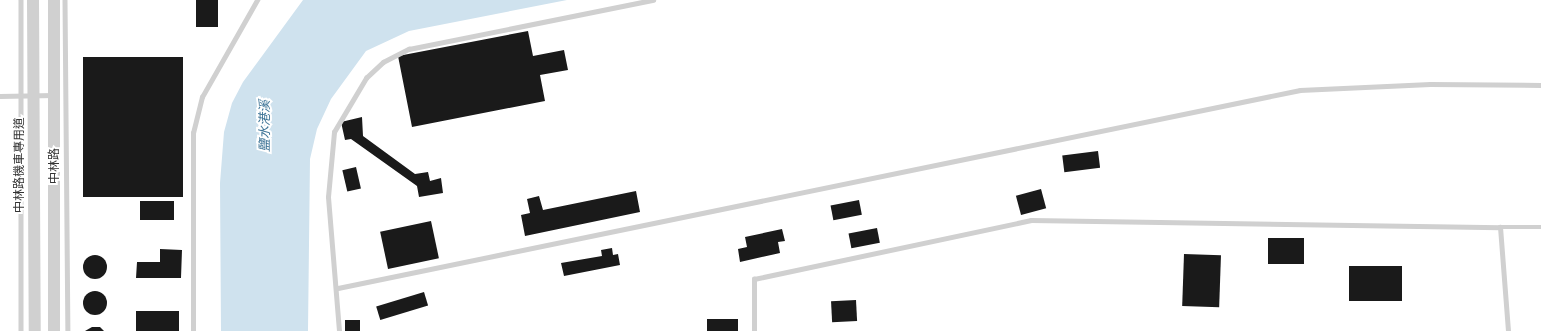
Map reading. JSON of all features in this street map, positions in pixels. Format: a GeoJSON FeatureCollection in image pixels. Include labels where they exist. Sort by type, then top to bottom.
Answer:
{"type":"FeatureCollection","features":[{"type":"Feature","properties":{"kind":"street"},"geometry":{"type":"LineString","coordinates":[[33,0],[35,331]]}},
{"type":"Feature","properties":{"kind":"street","name":"中林路"},"geometry":{"type":"LineString","coordinates":[[54,0],[54,331]]}},
{"type":"Feature","properties":{"kind":"lane","name":"中林路機車專用道"},"geometry":{"type":"LineString","coordinates":[[20,0],[19,96],[21,331]]}},
{"type":"Feature","properties":{"kind":"lane"},"geometry":{"type":"LineString","coordinates":[[65,0],[68,331]]}},
{"type":"Feature","properties":{"kind":"lane"},"geometry":{"type":"LineString","coordinates":[[192,331],[193,133],[205,91],[258,0]]}},
{"type":"Feature","properties":{"kind":"lane"},"geometry":{"type":"LineString","coordinates":[[339,331],[338,288],[328,197],[334,132],[366,78],[383,62],[409,49],[653,0]]}},
{"type":"Feature","properties":{"kind":"lane"},"geometry":{"type":"LineString","coordinates":[[338,288],[1300,90],[1430,84],[1541,86]]}},
{"type":"Feature","properties":{"kind":"lane"},"geometry":{"type":"LineString","coordinates":[[0,96],[54,95]]}},
{"type":"Feature","properties":{"kind":"lane"},"geometry":{"type":"LineString","coordinates":[[754,331],[754,279],[1031,220],[1541,227]]}},
{"type":"Feature","properties":{"kind":"lane"},"geometry":{"type":"LineString","coordinates":[[1500,227],[1508,331]]}},
{"type":"Feature","properties":{"kind":"water","name":"鹽水港溪"},"geometry":{"type":"Polygon","coordinates":[[[303,0],[567,0],[409,31],[366,51],[331,99],[317,129],[310,159],[308,331],[221,331],[220,183],[224,132],[232,103],[243,82],[303,0]]]}},
{"type":"Feature","properties":{"kind":"building"},"geometry":{"type":"Polygon","coordinates":[[[196,0],[218,0],[218,27],[196,27],[196,0]]]}},
{"type":"Feature","properties":{"kind":"building"},"geometry":{"type":"Polygon","coordinates":[[[528,31],[533,56],[564,50],[568,70],[540,75],[545,101],[412,127],[398,56],[528,31]]]}},
{"type":"Feature","properties":{"kind":"building"},"geometry":{"type":"Polygon","coordinates":[[[83,57],[183,57],[183,197],[83,197],[83,57]]]}},
{"type":"Feature","properties":{"kind":"building"},"geometry":{"type":"Polygon","coordinates":[[[362,117],[363,136],[415,174],[428,172],[430,181],[441,178],[443,193],[419,197],[417,186],[351,139],[345,140],[341,122],[362,117]]]}},
{"type":"Feature","properties":{"kind":"building"},"geometry":{"type":"Polygon","coordinates":[[[1098,151],[1100,168],[1064,172],[1062,155],[1098,151]]]}},
{"type":"Feature","properties":{"kind":"building"},"geometry":{"type":"Polygon","coordinates":[[[356,167],[361,188],[347,192],[342,170],[356,167]]]}},
{"type":"Feature","properties":{"kind":"building"},"geometry":{"type":"Polygon","coordinates":[[[1041,189],[1046,208],[1021,215],[1016,196],[1041,189]]]}},
{"type":"Feature","properties":{"kind":"building"},"geometry":{"type":"Polygon","coordinates":[[[636,191],[640,212],[525,236],[521,215],[530,213],[527,199],[539,196],[543,210],[636,191]]]}},
{"type":"Feature","properties":{"kind":"building"},"geometry":{"type":"Polygon","coordinates":[[[859,200],[862,215],[833,220],[831,206],[859,200]]]}},
{"type":"Feature","properties":{"kind":"building"},"geometry":{"type":"Polygon","coordinates":[[[140,201],[174,201],[174,220],[140,220],[140,201]]]}},
{"type":"Feature","properties":{"kind":"building"},"geometry":{"type":"Polygon","coordinates":[[[431,221],[439,258],[388,269],[380,232],[431,221]]]}},
{"type":"Feature","properties":{"kind":"building"},"geometry":{"type":"Polygon","coordinates":[[[877,228],[880,243],[851,248],[849,234],[877,228]]]}},
{"type":"Feature","properties":{"kind":"building"},"geometry":{"type":"Polygon","coordinates":[[[782,229],[785,241],[778,242],[780,253],[740,262],[738,249],[747,247],[745,237],[782,229]]]}},
{"type":"Feature","properties":{"kind":"building"},"geometry":{"type":"Polygon","coordinates":[[[1268,238],[1304,238],[1304,264],[1268,264],[1268,238]]]}},
{"type":"Feature","properties":{"kind":"building"},"geometry":{"type":"Polygon","coordinates":[[[612,248],[613,255],[618,254],[620,265],[564,276],[561,263],[602,256],[601,250],[612,248]]]}},
{"type":"Feature","properties":{"kind":"building"},"geometry":{"type":"Polygon","coordinates":[[[160,249],[182,250],[181,278],[136,278],[137,262],[160,262],[160,249]]]}},
{"type":"Feature","properties":{"kind":"building"},"geometry":{"type":"Polygon","coordinates":[[[1184,254],[1221,255],[1219,307],[1182,306],[1184,254]]]}},
{"type":"Feature","properties":{"kind":"building"},"geometry":{"type":"Polygon","coordinates":[[[95,255],[100,256],[106,262],[106,272],[100,278],[95,279],[90,278],[84,272],[83,267],[84,262],[90,256],[95,255]]]}},
{"type":"Feature","properties":{"kind":"building"},"geometry":{"type":"Polygon","coordinates":[[[1349,266],[1402,266],[1402,301],[1349,301],[1349,266]]]}},
{"type":"Feature","properties":{"kind":"building"},"geometry":{"type":"Polygon","coordinates":[[[95,291],[100,292],[106,298],[106,308],[100,314],[95,315],[90,314],[84,308],[83,303],[84,298],[90,292],[95,291]]]}},
{"type":"Feature","properties":{"kind":"building"},"geometry":{"type":"Polygon","coordinates":[[[424,292],[428,305],[380,320],[376,307],[424,292]]]}},
{"type":"Feature","properties":{"kind":"building"},"geometry":{"type":"Polygon","coordinates":[[[856,300],[857,321],[832,322],[831,301],[856,300]]]}},
{"type":"Feature","properties":{"kind":"building"},"geometry":{"type":"Polygon","coordinates":[[[136,311],[179,311],[179,331],[136,331],[136,311]]]}},
{"type":"Feature","properties":{"kind":"building"},"geometry":{"type":"Polygon","coordinates":[[[707,319],[738,319],[738,331],[707,331],[707,319]]]}},
{"type":"Feature","properties":{"kind":"building"},"geometry":{"type":"Polygon","coordinates":[[[345,320],[360,320],[360,331],[345,331],[345,320]]]}},
{"type":"Feature","properties":{"kind":"building"},"geometry":{"type":"Polygon","coordinates":[[[92,327],[100,327],[104,331],[85,331],[92,327]]]}}]}
